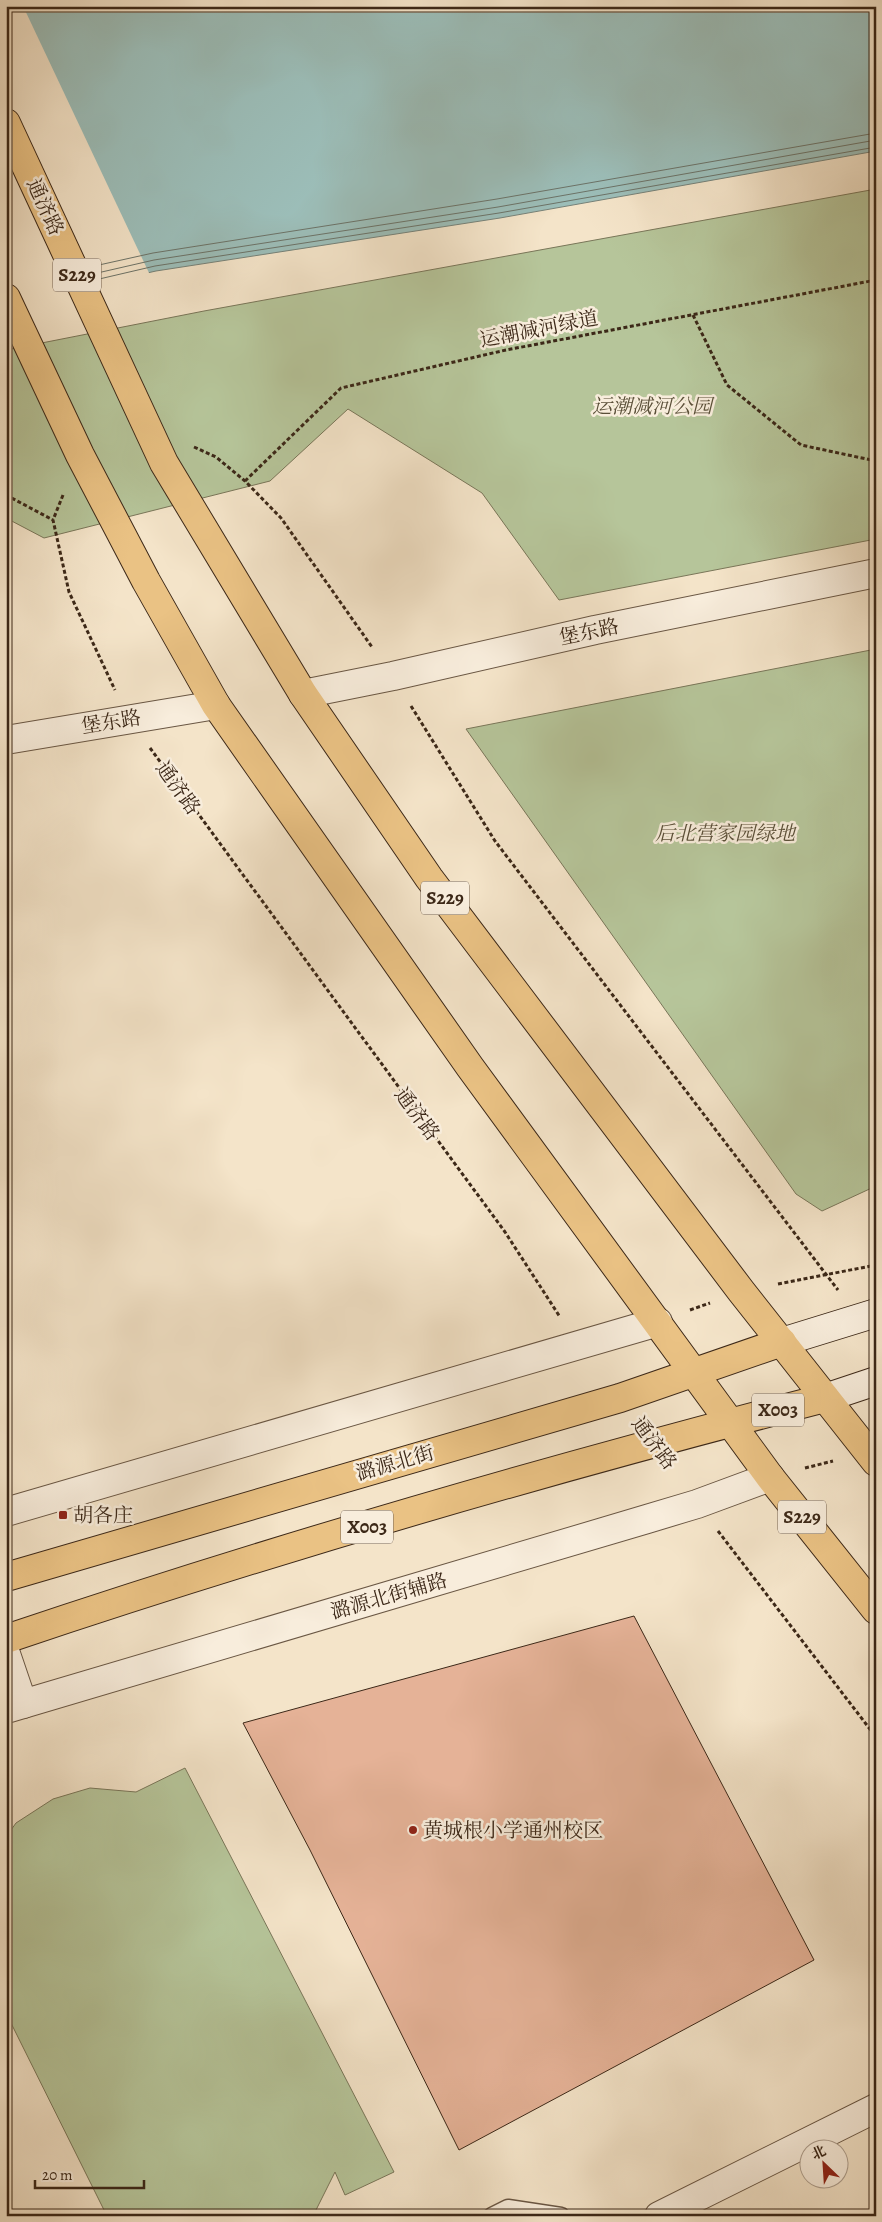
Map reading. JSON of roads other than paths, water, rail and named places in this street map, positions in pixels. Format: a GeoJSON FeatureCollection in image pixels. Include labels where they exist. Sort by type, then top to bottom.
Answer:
{"type":"FeatureCollection","features":[{"type":"Feature","properties":{"kind":"main road","name":"通济路"},"geometry":{"type":"LineString","coordinates":[[6,123],[164,464],[303,694],[429,878],[782,1342],[872,1457]]}},
{"type":"Feature","properties":{"kind":"main road","name":"S229"},"geometry":{"type":"LineString","coordinates":[[6,298],[80,455],[146,581],[216,705],[470,1068],[770,1477],[876,1610]]}},
{"type":"Feature","properties":{"kind":"main road","name":"潞源北街"},"geometry":{"type":"LineString","coordinates":[[6,1577],[620,1398],[782,1342]]}},
{"type":"Feature","properties":{"kind":"main road","name":"X003"},"geometry":{"type":"LineString","coordinates":[[6,1639],[135,1595],[656,1441],[825,1398]]}},
{"type":"Feature","properties":{"kind":"street","name":"堡东路"},"geometry":{"type":"LineString","coordinates":[[303,694],[393,676],[595,630],[876,573]]}},
{"type":"Feature","properties":{"kind":"street","name":"堡东路"},"geometry":{"type":"LineString","coordinates":[[6,740],[216,705]]}},
{"type":"Feature","properties":{"kind":"street"},"geometry":{"type":"LineString","coordinates":[[782,1342],[867,1315]]}},
{"type":"Feature","properties":{"kind":"street"},"geometry":{"type":"LineString","coordinates":[[6,1512],[658,1322]]}},
{"type":"Feature","properties":{"kind":"street"},"geometry":{"type":"LineString","coordinates":[[825,1398],[876,1381]]}},
{"type":"Feature","properties":{"kind":"street","name":"潞源北街辅路"},"geometry":{"type":"LineString","coordinates":[[14,1706],[697,1504],[770,1477]]}},
{"type":"Feature","properties":{"kind":"street"},"geometry":{"type":"LineString","coordinates":[[6,1654],[14,1706]]}},
{"type":"Feature","properties":{"kind":"street"},"geometry":{"type":"LineString","coordinates":[[660,2216],[876,2108]]}},
{"type":"Feature","properties":{"kind":"lane"},"geometry":{"type":"LineString","coordinates":[[492,2216],[508,2208],[561,2216]]}},
{"type":"Feature","properties":{"kind":"water"},"geometry":{"type":"Polygon","coordinates":[[[6,6],[876,6],[876,151],[500,218],[156,271],[6,305],[6,6]]]}},
{"type":"Feature","properties":{"kind":"place","name":"胡各庄"},"geometry":{"type":"Point","coordinates":[63,1515]}},
{"type":"Feature","properties":{"kind":"place","name":"黄城根小学通州校区"},"geometry":{"type":"Point","coordinates":[413,1830]}},
{"type":"Feature","properties":{"kind":"park label","name":"运潮减河公园"},"geometry":{"type":"Point","coordinates":[652,406]}},
{"type":"Feature","properties":{"kind":"park label","name":"后北营家园绿地"},"geometry":{"type":"Point","coordinates":[725,833]}}]}
